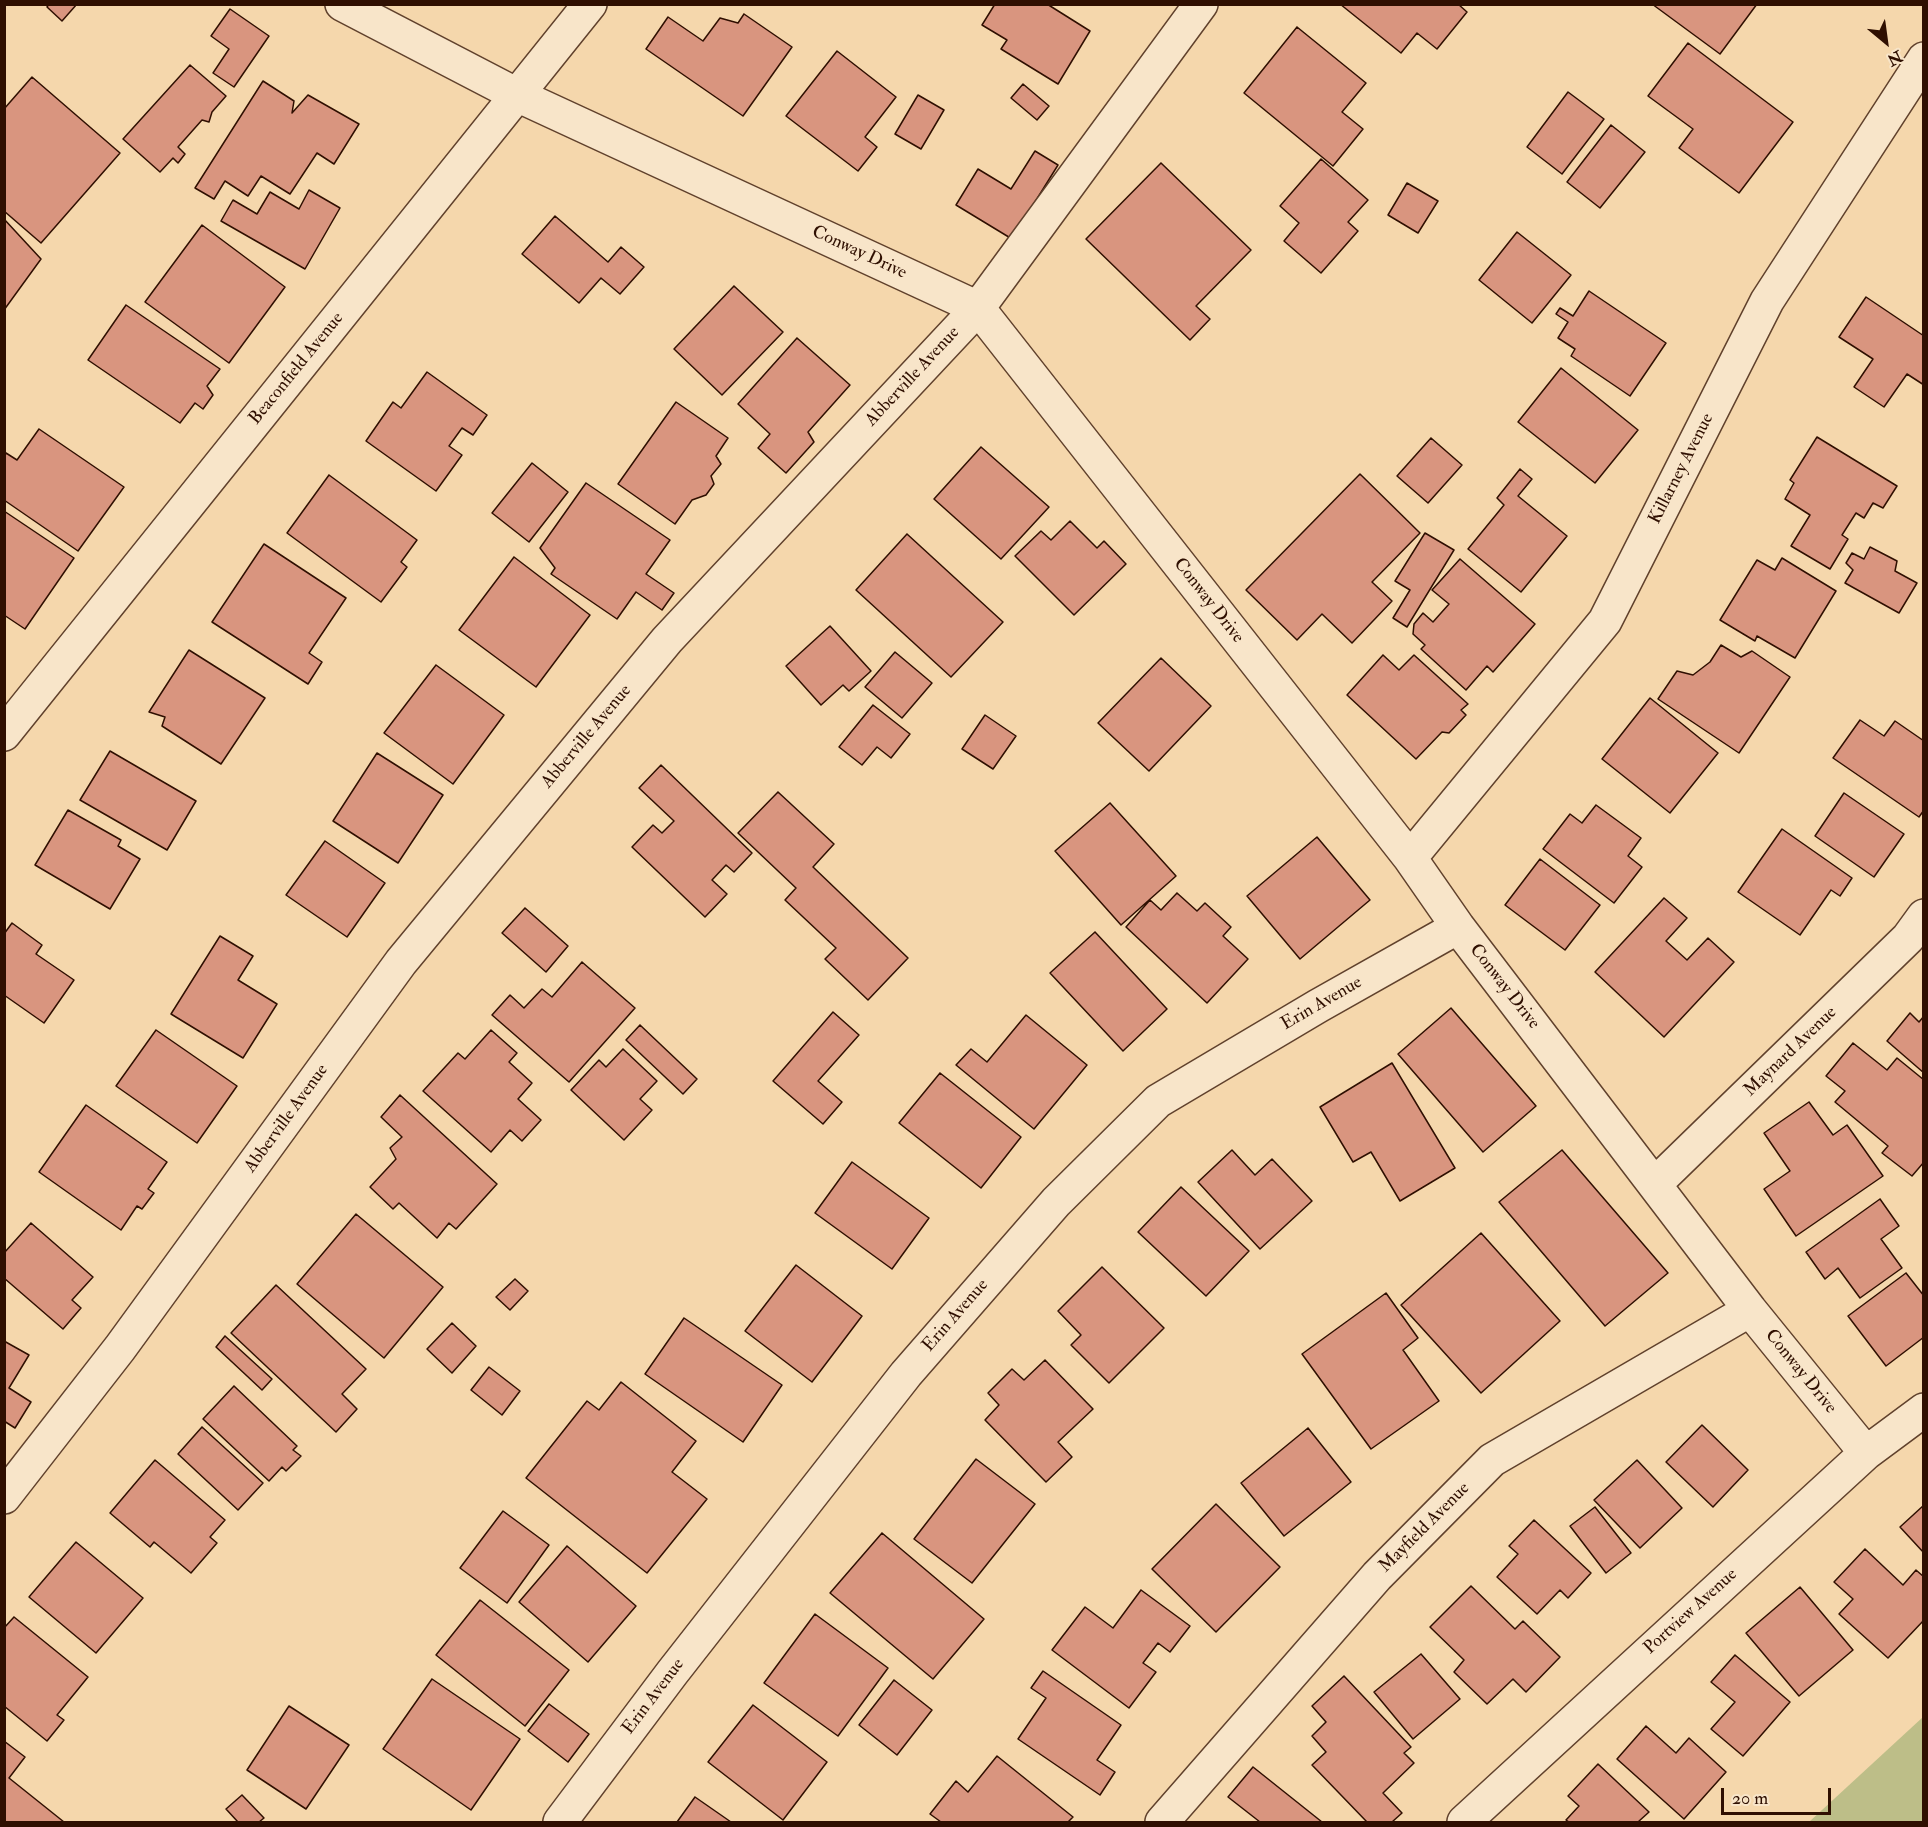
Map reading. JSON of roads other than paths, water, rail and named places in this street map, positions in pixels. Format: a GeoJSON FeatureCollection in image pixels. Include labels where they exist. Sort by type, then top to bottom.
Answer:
{"type":"FeatureCollection","features":[{"type":"Feature","properties":{"kind":"street","name":"Conway Drive"},"geometry":{"type":"LineString","coordinates":[[342,4],[517,95],[978,308],[1410,858],[1458,927],[1750,1310],[1866,1454]]}},
{"type":"Feature","properties":{"kind":"street","name":"Beaconfield Avenue"},"geometry":{"type":"LineString","coordinates":[[4,734],[590,4]]}},
{"type":"Feature","properties":{"kind":"street","name":"Abberville Avenue"},"geometry":{"type":"LineString","coordinates":[[4,1497],[120,1348],[401,962],[667,640],[978,308],[1201,4]]}},
{"type":"Feature","properties":{"kind":"street","name":"Killarney Avenue"},"geometry":{"type":"LineString","coordinates":[[1410,858],[1605,621],[1767,301],[1923,59]]}},
{"type":"Feature","properties":{"kind":"street","name":"Maynard Avenue"},"geometry":{"type":"LineString","coordinates":[[1655,1184],[1908,938],[1923,916]]}},
{"type":"Feature","properties":{"kind":"street","name":"Erin Avenue"},"geometry":{"type":"LineString","coordinates":[[560,1822],[672,1673],[906,1374],[1056,1202],[1158,1101],[1318,1006],[1458,927]]}},
{"type":"Feature","properties":{"kind":"street","name":"Mayfield Avenue"},"geometry":{"type":"LineString","coordinates":[[1162,1822],[1377,1576],[1492,1460],[1750,1310]]}},
{"type":"Feature","properties":{"kind":"street","name":"Portview Avenue"},"geometry":{"type":"LineString","coordinates":[[1464,1822],[1866,1454],[1923,1410]]}}]}
